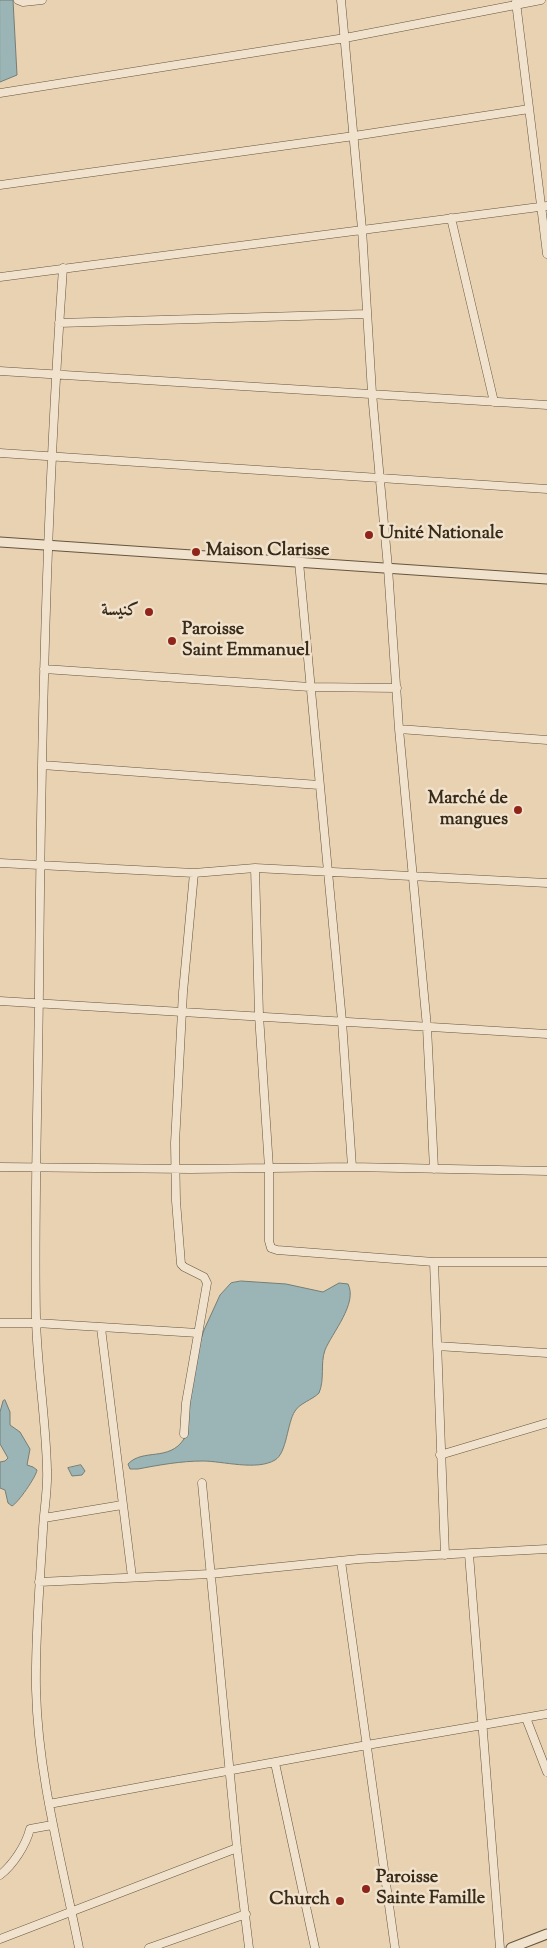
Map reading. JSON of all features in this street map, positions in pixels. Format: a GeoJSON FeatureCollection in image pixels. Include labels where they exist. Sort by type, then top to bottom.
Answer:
{"type":"FeatureCollection","features":[{"type":"Feature","properties":{"kind":"street"},"geometry":{"type":"LineString","coordinates":[[18,0],[23,2],[42,0]]}},
{"type":"Feature","properties":{"kind":"street"},"geometry":{"type":"LineString","coordinates":[[342,0],[362,229],[372,393],[388,568],[399,729],[427,1027],[434,1169]]}},
{"type":"Feature","properties":{"kind":"street"},"geometry":{"type":"LineString","coordinates":[[0,93],[345,38],[516,2],[541,0]]}},
{"type":"Feature","properties":{"kind":"street"},"geometry":{"type":"LineString","coordinates":[[516,2],[544,206],[547,254]]}},
{"type":"Feature","properties":{"kind":"street"},"geometry":{"type":"LineString","coordinates":[[0,185],[354,136],[530,109]]}},
{"type":"Feature","properties":{"kind":"street"},"geometry":{"type":"LineString","coordinates":[[0,277],[544,206]]}},
{"type":"Feature","properties":{"kind":"street"},"geometry":{"type":"LineString","coordinates":[[451,218],[494,402]]}},
{"type":"Feature","properties":{"kind":"street"},"geometry":{"type":"LineString","coordinates":[[63,268],[48,545],[40,864],[35,1168],[36,1323],[46,1427],[48,1476],[36,1642],[38,1730],[52,1825],[79,1948]]}},
{"type":"Feature","properties":{"kind":"street"},"geometry":{"type":"LineString","coordinates":[[59,323],[367,314]]}},
{"type":"Feature","properties":{"kind":"street"},"geometry":{"type":"LineString","coordinates":[[0,371],[547,405]]}},
{"type":"Feature","properties":{"kind":"street"},"geometry":{"type":"LineString","coordinates":[[0,452],[380,476],[547,489]]}},
{"type":"Feature","properties":{"kind":"street"},"geometry":{"type":"LineString","coordinates":[[0,542],[547,579]]}},
{"type":"Feature","properties":{"kind":"street"},"geometry":{"type":"LineString","coordinates":[[299,562],[342,1021],[352,1167]]}},
{"type":"Feature","properties":{"kind":"street"},"geometry":{"type":"LineString","coordinates":[[44,669],[310,688],[397,688]]}},
{"type":"Feature","properties":{"kind":"street"},"geometry":{"type":"LineString","coordinates":[[399,729],[547,740]]}},
{"type":"Feature","properties":{"kind":"street"},"geometry":{"type":"LineString","coordinates":[[42,765],[319,785]]}},
{"type":"Feature","properties":{"kind":"street"},"geometry":{"type":"LineString","coordinates":[[0,863],[194,873],[255,868],[547,883]]}},
{"type":"Feature","properties":{"kind":"street"},"geometry":{"type":"LineString","coordinates":[[255,868],[259,1015],[269,1168],[269,1241],[271,1248],[434,1262],[547,1262]]}},
{"type":"Feature","properties":{"kind":"street"},"geometry":{"type":"LineString","coordinates":[[184,1434],[186,1403],[207,1283],[204,1277],[181,1264],[174,1169],[182,1012],[194,873]]}},
{"type":"Feature","properties":{"kind":"street"},"geometry":{"type":"LineString","coordinates":[[0,1001],[259,1015],[547,1034]]}},
{"type":"Feature","properties":{"kind":"street"},"geometry":{"type":"LineString","coordinates":[[0,1167],[174,1169],[352,1167],[547,1171]]}},
{"type":"Feature","properties":{"kind":"street"},"geometry":{"type":"LineString","coordinates":[[434,1262],[445,1555]]}},
{"type":"Feature","properties":{"kind":"street"},"geometry":{"type":"LineString","coordinates":[[0,1324],[36,1323],[198,1333]]}},
{"type":"Feature","properties":{"kind":"street"},"geometry":{"type":"LineString","coordinates":[[101,1328],[132,1577]]}},
{"type":"Feature","properties":{"kind":"street"},"geometry":{"type":"LineString","coordinates":[[438,1346],[547,1353]]}},
{"type":"Feature","properties":{"kind":"street"},"geometry":{"type":"LineString","coordinates":[[440,1455],[547,1423]]}},
{"type":"Feature","properties":{"kind":"street"},"geometry":{"type":"LineString","coordinates":[[202,1483],[237,1848],[249,1948]]}},
{"type":"Feature","properties":{"kind":"street"},"geometry":{"type":"LineString","coordinates":[[44,1518],[122,1505]]}},
{"type":"Feature","properties":{"kind":"street"},"geometry":{"type":"LineString","coordinates":[[40,1582],[210,1574],[341,1561],[547,1549]]}},
{"type":"Feature","properties":{"kind":"street"},"geometry":{"type":"LineString","coordinates":[[469,1554],[500,1948]]}},
{"type":"Feature","properties":{"kind":"street"},"geometry":{"type":"LineString","coordinates":[[341,1561],[395,1948]]}},
{"type":"Feature","properties":{"kind":"street"},"geometry":{"type":"LineString","coordinates":[[49,1804],[367,1745],[547,1714]]}},
{"type":"Feature","properties":{"kind":"street"},"geometry":{"type":"LineString","coordinates":[[526,1718],[547,1772]]}},
{"type":"Feature","properties":{"kind":"street"},"geometry":{"type":"LineString","coordinates":[[275,1763],[316,1948]]}},
{"type":"Feature","properties":{"kind":"street"},"geometry":{"type":"LineString","coordinates":[[0,1875],[6,1870],[27,1841],[30,1830],[52,1825]]}},
{"type":"Feature","properties":{"kind":"street"},"geometry":{"type":"LineString","coordinates":[[0,1939],[237,1848]]}},
{"type":"Feature","properties":{"kind":"street"},"geometry":{"type":"LineString","coordinates":[[148,1948],[246,1914]]}},
{"type":"Feature","properties":{"kind":"street"},"geometry":{"type":"LineString","coordinates":[[511,1948],[547,1934]]}},
{"type":"Feature","properties":{"kind":"water"},"geometry":{"type":"Polygon","coordinates":[[[0,0],[13,0],[17,75],[0,82],[0,0]]]}},
{"type":"Feature","properties":{"kind":"water"},"geometry":{"type":"Polygon","coordinates":[[[241,1281],[286,1284],[323,1292],[339,1283],[348,1284],[350,1300],[343,1318],[325,1350],[319,1393],[295,1411],[282,1451],[275,1460],[268,1463],[239,1465],[195,1461],[130,1469],[128,1464],[134,1459],[164,1453],[178,1446],[184,1439],[195,1358],[204,1330],[220,1295],[231,1283],[241,1281]]]}},
{"type":"Feature","properties":{"kind":"water"},"geometry":{"type":"Polygon","coordinates":[[[5,1400],[10,1412],[10,1425],[20,1432],[30,1449],[27,1465],[37,1470],[26,1490],[12,1506],[8,1503],[5,1490],[0,1488],[0,1462],[8,1458],[0,1444],[0,1412],[5,1400]]]}},
{"type":"Feature","properties":{"kind":"water"},"geometry":{"type":"Polygon","coordinates":[[[81,1465],[85,1471],[82,1475],[72,1476],[68,1468],[81,1465]]]}},
{"type":"Feature","properties":{"kind":"place","name":"Unité Nationale"},"geometry":{"type":"Point","coordinates":[369,535]}},
{"type":"Feature","properties":{"kind":"place","name":"Maison Clarisse"},"geometry":{"type":"Point","coordinates":[196,552]}},
{"type":"Feature","properties":{"kind":"place","name":"كنيسة"},"geometry":{"type":"Point","coordinates":[149,612]}},
{"type":"Feature","properties":{"kind":"place","name":"Paroisse Saint Emmanuel"},"geometry":{"type":"Point","coordinates":[172,641]}},
{"type":"Feature","properties":{"kind":"place","name":"Marché de mangues"},"geometry":{"type":"Point","coordinates":[518,810]}},
{"type":"Feature","properties":{"kind":"place","name":"Paroisse Sainte Famille"},"geometry":{"type":"Point","coordinates":[366,1889]}},
{"type":"Feature","properties":{"kind":"place","name":"Church"},"geometry":{"type":"Point","coordinates":[340,1901]}}]}
